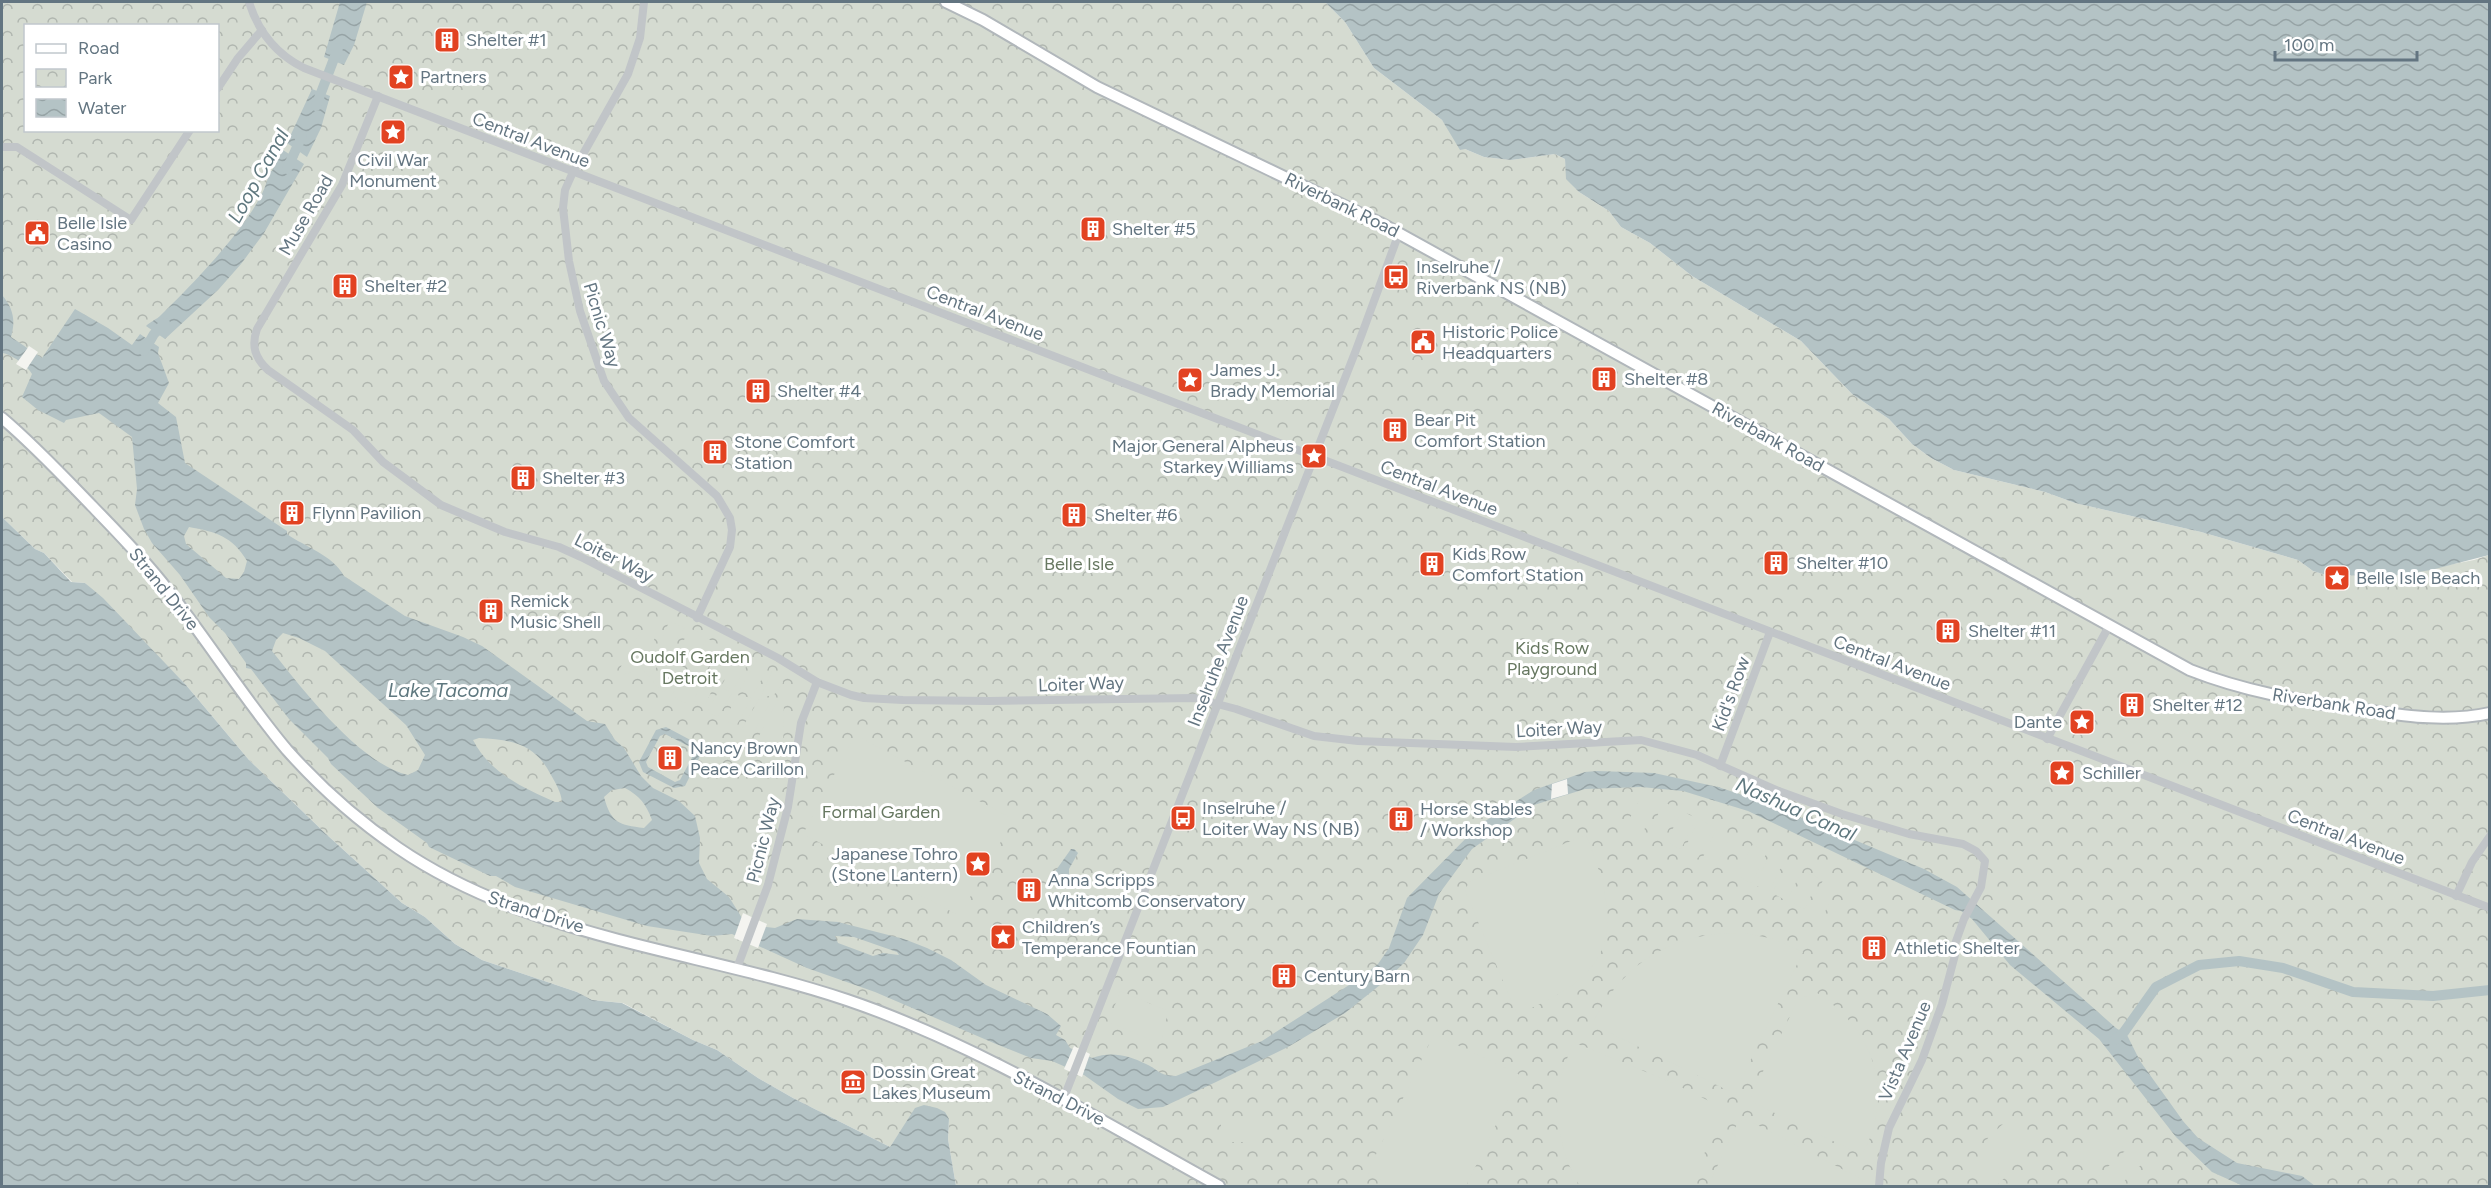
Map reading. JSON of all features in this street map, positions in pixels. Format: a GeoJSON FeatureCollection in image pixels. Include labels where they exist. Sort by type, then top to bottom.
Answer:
{"type":"FeatureCollection","features":[{"type":"Feature","properties":{"kind":"street"},"geometry":{"type":"LineString","coordinates":[[219,86],[238,58],[262,30],[249,2]]}},
{"type":"Feature","properties":{"kind":"street","name":"Picnic Way"},"geometry":{"type":"LineString","coordinates":[[644,2],[640,38],[628,74],[573,172],[563,199],[569,261],[580,311],[604,381],[629,418],[717,496],[730,518],[732,530],[730,547],[697,618]]}},
{"type":"Feature","properties":{"kind":"street","name":"Riverbank Road"},"geometry":{"type":"LineString","coordinates":[[946,2],[983,20],[1098,87],[1399,233],[2190,670],[2242,688],[2301,701],[2414,717],[2460,717],[2490,713]]}},
{"type":"Feature","properties":{"kind":"street","name":"Central Avenue"},"geometry":{"type":"LineString","coordinates":[[262,30],[278,51],[292,62],[338,81],[2490,908]]}},
{"type":"Feature","properties":{"kind":"street","name":"Muse Road"},"geometry":{"type":"LineString","coordinates":[[254,344],[257,329],[342,185],[378,96]]}},
{"type":"Feature","properties":{"kind":"street"},"geometry":{"type":"LineString","coordinates":[[2,147],[17,147],[29,153],[131,220],[189,132]]}},
{"type":"Feature","properties":{"kind":"street","name":"Inselruhe Avenue"},"geometry":{"type":"LineString","coordinates":[[1063,1100],[1356,350],[1399,233]]}},
{"type":"Feature","properties":{"kind":"street","name":"Loiter Way"},"geometry":{"type":"LineString","coordinates":[[254,344],[257,358],[268,370],[353,430],[383,462],[441,505],[505,532],[559,547],[581,556],[833,689],[864,698],[903,700],[1195,698],[1218,703],[1297,731],[1333,739],[1516,747],[1641,740],[1677,748],[1842,814],[1909,834],[1963,844],[1976,851],[1985,861]]}},
{"type":"Feature","properties":{"kind":"street","name":"Strand Drive"},"geometry":{"type":"LineString","coordinates":[[2,418],[51,464],[141,558],[169,591],[286,748],[331,796],[364,823],[417,860],[483,896],[539,916],[811,988],[888,1015],[927,1031],[1063,1100],[1136,1138],[1219,1186]]}},
{"type":"Feature","properties":{"kind":"street"},"geometry":{"type":"LineString","coordinates":[[2047,739],[2109,626]]}},
{"type":"Feature","properties":{"kind":"street","name":"Kid's Row"},"geometry":{"type":"LineString","coordinates":[[1720,766],[1770,632]]}},
{"type":"Feature","properties":{"kind":"street","name":"Picnic Way"},"geometry":{"type":"LineString","coordinates":[[738,968],[768,885],[788,807],[801,723],[817,682]]}},
{"type":"Feature","properties":{"kind":"street"},"geometry":{"type":"LineString","coordinates":[[2456,896],[2472,862],[2490,836]]}},
{"type":"Feature","properties":{"kind":"street","name":"Vista Avenue"},"geometry":{"type":"LineString","coordinates":[[1879,1186],[1881,1163],[1889,1128],[1922,1060],[1942,1004],[1955,955],[1955,944],[1964,919],[1981,887],[1985,861]]}},
{"type":"Feature","properties":{"kind":"green space","name":"Belle Isle"},"geometry":{"type":"Polygon","coordinates":[[[2,2],[1325,2],[1345,22],[1374,68],[1442,120],[1465,149],[1484,157],[1511,160],[1555,154],[1565,159],[1567,179],[1579,192],[1609,211],[1621,227],[1650,243],[1692,276],[1801,341],[1852,394],[1889,419],[1912,444],[1931,458],[1954,470],[2045,492],[2075,503],[2201,532],[2298,560],[2313,571],[2326,575],[2392,576],[2489,555],[2489,1186],[956,1186],[948,1139],[949,1119],[909,1119],[890,1147],[793,1098],[717,1050],[623,1003],[592,1000],[577,992],[482,960],[455,944],[425,917],[402,903],[249,760],[186,685],[85,583],[72,582],[44,553],[35,549],[2,517],[2,2]]]}},
{"type":"Feature","properties":{"kind":"green space"},"geometry":{"type":"Polygon","coordinates":[[[669,622],[685,627],[666,654],[657,650],[669,622]]]}},
{"type":"Feature","properties":{"kind":"green space"},"geometry":{"type":"Polygon","coordinates":[[[649,624],[656,630],[649,652],[633,671],[619,674],[631,647],[649,624]]]}},
{"type":"Feature","properties":{"kind":"green space"},"geometry":{"type":"Polygon","coordinates":[[[691,629],[703,634],[684,663],[673,657],[691,629]]]}},
{"type":"Feature","properties":{"kind":"green space"},"geometry":{"type":"Polygon","coordinates":[[[707,638],[717,644],[702,674],[691,667],[707,638]]]}},
{"type":"Feature","properties":{"kind":"green space"},"geometry":{"type":"Polygon","coordinates":[[[717,653],[729,659],[716,682],[705,676],[717,653]]]}},
{"type":"Feature","properties":{"kind":"green space"},"geometry":{"type":"Polygon","coordinates":[[[655,654],[664,657],[649,678],[642,668],[655,654]]]}},
{"type":"Feature","properties":{"kind":"green space"},"geometry":{"type":"Polygon","coordinates":[[[737,655],[750,660],[733,690],[722,685],[737,655]]]}},
{"type":"Feature","properties":{"kind":"green space"},"geometry":{"type":"Polygon","coordinates":[[[671,660],[683,666],[664,692],[653,683],[671,660]]]}},
{"type":"Feature","properties":{"kind":"green space"},"geometry":{"type":"Polygon","coordinates":[[[756,661],[769,666],[753,695],[739,691],[756,661]]]}},
{"type":"Feature","properties":{"kind":"green space"},"geometry":{"type":"Polygon","coordinates":[[[773,669],[780,674],[783,683],[773,696],[761,696],[773,669]]]}},
{"type":"Feature","properties":{"kind":"green space"},"geometry":{"type":"Polygon","coordinates":[[[689,670],[699,677],[686,703],[671,696],[689,670]]]}},
{"type":"Feature","properties":{"kind":"green space"},"geometry":{"type":"Polygon","coordinates":[[[704,680],[714,685],[706,704],[693,701],[704,680]]]}},
{"type":"Feature","properties":{"kind":"green space"},"geometry":{"type":"Polygon","coordinates":[[[721,687],[732,693],[718,717],[707,712],[721,687]]]}},
{"type":"Feature","properties":{"kind":"green space"},"geometry":{"type":"Polygon","coordinates":[[[737,695],[752,698],[736,726],[725,720],[737,695]]]}},
{"type":"Feature","properties":{"kind":"green space"},"geometry":{"type":"Polygon","coordinates":[[[759,699],[771,700],[752,737],[741,730],[759,699]]]}},
{"type":"Feature","properties":{"kind":"green space"},"geometry":{"type":"Polygon","coordinates":[[[784,700],[783,756],[757,740],[777,701],[784,700]]]}},
{"type":"Feature","properties":{"kind":"green space","name":"Formal Garden"},"geometry":{"type":"Polygon","coordinates":[[[855,735],[1013,819],[990,862],[983,859],[978,870],[983,873],[960,916],[803,834],[855,735]]]}},
{"type":"Feature","properties":{"kind":"green space"},"geometry":{"type":"Polygon","coordinates":[[[1641,796],[1657,804],[1641,836],[1625,828],[1641,796]]]}},
{"type":"Feature","properties":{"kind":"green space"},"geometry":{"type":"Polygon","coordinates":[[[1664,802],[1678,809],[1663,840],[1649,833],[1664,802]]]}},
{"type":"Feature","properties":{"kind":"green space"},"geometry":{"type":"Polygon","coordinates":[[[1682,811],[1696,818],[1681,849],[1666,842],[1682,811]]]}},
{"type":"Feature","properties":{"kind":"green space"},"geometry":{"type":"Polygon","coordinates":[[[1699,819],[1714,827],[1698,858],[1684,850],[1699,819]]]}},
{"type":"Feature","properties":{"kind":"green space"},"geometry":{"type":"Polygon","coordinates":[[[1717,828],[1731,835],[1716,866],[1702,859],[1717,828]]]}},
{"type":"Feature","properties":{"kind":"green space"},"geometry":{"type":"Polygon","coordinates":[[[1586,835],[1606,898],[1607,924],[1603,946],[1593,966],[1575,983],[1550,999],[1517,1014],[1465,891],[1469,882],[1586,835]]]}},
{"type":"Feature","properties":{"kind":"green space"},"geometry":{"type":"Polygon","coordinates":[[[1752,845],[1767,852],[1752,883],[1737,876],[1752,845]]]}},
{"type":"Feature","properties":{"kind":"green space"},"geometry":{"type":"Polygon","coordinates":[[[1770,854],[1784,861],[1769,892],[1755,885],[1770,854]]]}},
{"type":"Feature","properties":{"kind":"green space"},"geometry":{"type":"Polygon","coordinates":[[[1788,863],[1802,870],[1787,901],[1772,893],[1788,863]]]}},
{"type":"Feature","properties":{"kind":"green space"},"geometry":{"type":"Polygon","coordinates":[[[1805,872],[1819,878],[1805,909],[1790,902],[1805,872]]]}},
{"type":"Feature","properties":{"kind":"green space"},"geometry":{"type":"Polygon","coordinates":[[[1823,880],[1837,887],[1822,918],[1808,911],[1823,880]]]}},
{"type":"Feature","properties":{"kind":"green space"},"geometry":{"type":"Polygon","coordinates":[[[1744,933],[1774,939],[1803,952],[1737,1088],[1729,1091],[1592,1024],[1619,983],[1654,954],[1674,944],[1695,938],[1744,933]]]}},
{"type":"Feature","properties":{"kind":"green space"},"geometry":{"type":"Polygon","coordinates":[[[1120,991],[1168,1011],[1161,1044],[1109,1022],[1120,991]]]}},
{"type":"Feature","properties":{"kind":"green space"},"geometry":{"type":"Polygon","coordinates":[[[1814,991],[1835,1006],[1852,1024],[1865,1043],[1873,1064],[1878,1086],[1877,1108],[1872,1132],[1862,1155],[1754,1103],[1751,1096],[1797,1002],[1814,991]]]}},
{"type":"Feature","properties":{"kind":"green space"},"geometry":{"type":"Polygon","coordinates":[[[1434,1034],[1520,1075],[1466,1186],[1394,1186],[1367,1173],[1434,1034]]]}},
{"type":"Feature","properties":{"kind":"green space"},"geometry":{"type":"Polygon","coordinates":[[[1573,1042],[1673,1083],[1721,1107],[1724,1114],[1688,1186],[1580,1186],[1565,1153],[1559,1128],[1557,1103],[1562,1072],[1573,1042]]]}},
{"type":"Feature","properties":{"kind":"green space"},"geometry":{"type":"Polygon","coordinates":[[[1221,1117],[1258,1117],[1258,1142],[1221,1142],[1221,1117]]]}},
{"type":"Feature","properties":{"kind":"green space"},"geometry":{"type":"Polygon","coordinates":[[[1746,1119],[1863,1180],[1858,1186],[1708,1186],[1738,1122],[1746,1119]]]}},
{"type":"Feature","properties":{"kind":"green space"},"geometry":{"type":"Polygon","coordinates":[[[2006,1121],[2027,1143],[2005,1164],[2012,1171],[1996,1186],[1983,1186],[1969,1171],[1991,1150],[1984,1142],[2006,1121]]]}},
{"type":"Feature","properties":{"kind":"green space"},"geometry":{"type":"Polygon","coordinates":[[[2108,1131],[2123,1147],[2096,1172],[2081,1157],[2108,1131]]]}},
{"type":"Feature","properties":{"kind":"green space"},"geometry":{"type":"Polygon","coordinates":[[[2126,1150],[2141,1165],[2119,1186],[2109,1186],[2099,1175],[2126,1150]]]}},
{"type":"Feature","properties":{"kind":"water"},"geometry":{"type":"Polygon","coordinates":[[[340,2],[367,2],[354,45],[344,65],[324,57],[340,2]]]}},
{"type":"Feature","properties":{"kind":"water"},"geometry":{"type":"Polygon","coordinates":[[[1325,2],[2489,2],[2489,555],[2431,570],[2392,576],[2326,575],[2313,571],[2298,560],[2201,532],[2075,503],[2045,492],[1954,470],[1931,458],[1912,444],[1889,419],[1852,394],[1801,341],[1692,276],[1650,243],[1621,227],[1609,211],[1579,192],[1566,179],[1565,159],[1555,154],[1511,160],[1484,157],[1465,149],[1460,150],[1442,120],[1374,68],[1345,22],[1325,2]]]}},
{"type":"Feature","properties":{"kind":"water"},"geometry":{"type":"Polygon","coordinates":[[[312,89],[330,96],[321,128],[307,157],[287,143],[312,89]]]}},
{"type":"Feature","properties":{"kind":"water"},"geometry":{"type":"Polygon","coordinates":[[[283,150],[304,164],[264,233],[241,264],[219,289],[165,339],[146,326],[161,315],[190,286],[242,226],[265,187],[269,171],[272,171],[283,150]]]}},
{"type":"Feature","properties":{"kind":"water","name":"Lake Tacoma"},"geometry":{"type":"Polygon","coordinates":[[[2,295],[12,314],[11,337],[42,358],[75,309],[132,345],[140,334],[159,347],[158,353],[169,383],[158,403],[176,417],[185,463],[287,531],[287,534],[326,557],[344,576],[405,616],[482,646],[587,721],[605,724],[615,740],[624,748],[641,776],[653,788],[679,801],[695,816],[700,838],[699,863],[707,879],[729,897],[742,918],[775,928],[797,919],[838,922],[904,939],[927,948],[951,960],[986,985],[1047,1014],[1061,1026],[1056,1035],[1065,1040],[1070,1048],[1092,1058],[1113,1054],[1126,1056],[1162,1074],[1176,1076],[1262,1041],[1378,964],[1389,948],[1407,898],[1479,825],[1534,790],[1585,772],[1654,773],[1718,787],[1761,801],[1924,869],[1957,887],[2116,1028],[2127,1035],[2140,1061],[2198,1138],[2237,1163],[2302,1176],[2315,1186],[2243,1186],[2212,1172],[2176,1137],[2099,1039],[2010,965],[1972,919],[1961,911],[1748,811],[1683,791],[1641,787],[1585,789],[1534,805],[1472,849],[1439,894],[1423,935],[1404,963],[1385,981],[1345,1013],[1288,1047],[1163,1107],[1138,1109],[1118,1099],[1084,1075],[1052,1061],[1031,1058],[875,992],[807,968],[732,934],[712,936],[647,926],[515,887],[496,876],[490,876],[429,847],[427,843],[378,808],[331,764],[328,758],[289,719],[251,669],[246,668],[246,663],[225,633],[209,617],[180,575],[152,543],[135,505],[137,489],[132,437],[99,413],[66,420],[64,423],[38,410],[22,397],[32,374],[19,361],[2,353],[2,295]],[[189,527],[184,536],[186,544],[226,578],[239,579],[244,572],[247,561],[235,546],[222,536],[189,527]],[[283,633],[276,640],[272,651],[316,704],[352,741],[390,768],[408,775],[418,770],[425,755],[406,725],[325,651],[283,633]],[[479,738],[473,740],[488,762],[508,778],[543,797],[562,802],[558,788],[545,765],[530,750],[513,742],[502,740],[479,738]],[[625,788],[612,790],[604,797],[613,817],[622,824],[644,828],[652,820],[642,801],[625,788]],[[835,936],[838,943],[873,956],[883,953],[899,955],[897,952],[854,937],[835,936]]]}},
{"type":"Feature","properties":{"kind":"water"},"geometry":{"type":"Polygon","coordinates":[[[2,517],[35,549],[44,553],[71,582],[85,583],[103,598],[186,685],[249,760],[402,903],[425,917],[455,944],[482,960],[577,992],[592,1000],[622,1003],[717,1050],[793,1098],[890,1147],[915,1108],[924,1105],[937,1108],[945,1112],[949,1119],[948,1139],[956,1186],[2,1186],[2,517]]]}},
{"type":"Feature","properties":{"kind":"water"},"geometry":{"type":"Polygon","coordinates":[[[666,727],[698,744],[701,754],[685,786],[674,788],[643,772],[639,762],[656,730],[666,727]],[[665,734],[660,736],[646,762],[648,767],[675,782],[680,780],[694,754],[692,748],[665,734]]]}},
{"type":"Feature","properties":{"kind":"water"},"geometry":{"type":"Polygon","coordinates":[[[1071,849],[1078,853],[1069,869],[1069,876],[1064,880],[1054,873],[1071,849]]]}},
{"type":"Feature","properties":{"kind":"pier"},"geometry":{"type":"Polygon","coordinates":[[[29,346],[38,352],[26,370],[16,364],[29,346]]]}},
{"type":"Feature","properties":{"kind":"pier"},"geometry":{"type":"Polygon","coordinates":[[[1567,779],[1568,794],[1551,799],[1552,784],[1567,779]]]}},
{"type":"Feature","properties":{"kind":"pier"},"geometry":{"type":"Polygon","coordinates":[[[743,913],[767,924],[758,948],[734,938],[743,913]]]}},
{"type":"Feature","properties":{"kind":"pier"},"geometry":{"type":"Polygon","coordinates":[[[1074,1046],[1090,1054],[1082,1077],[1064,1069],[1074,1046]]]}},
{"type":"Feature","properties":{"kind":"waterway","name":"Loop Canal"},"geometry":{"type":"LineString","coordinates":[[316,106],[338,48]]}},
{"type":"Feature","properties":{"kind":"waterway","name":"Loop Canal"},"geometry":{"type":"LineString","coordinates":[[287,169],[302,136]]}},
{"type":"Feature","properties":{"kind":"waterway","name":"Loop Canal"},"geometry":{"type":"LineString","coordinates":[[144,351],[154,334],[165,323]]}},
{"type":"Feature","properties":{"kind":"waterway"},"geometry":{"type":"LineString","coordinates":[[2113,1041],[2124,1032],[2156,987],[2199,965],[2239,961],[2283,968],[2353,992],[2433,996],[2490,990]]}},
{"type":"Feature","properties":{"kind":"place","name":"Shelter #1"},"geometry":{"type":"Point","coordinates":[447,40]}},
{"type":"Feature","properties":{"kind":"place","name":"Partners"},"geometry":{"type":"Point","coordinates":[401,77]}},
{"type":"Feature","properties":{"kind":"place","name":"Civil War Monument"},"geometry":{"type":"Point","coordinates":[393,132]}},
{"type":"Feature","properties":{"kind":"place","name":"Shelter #5"},"geometry":{"type":"Point","coordinates":[1093,229]}},
{"type":"Feature","properties":{"kind":"place","name":"Belle Isle Casino"},"geometry":{"type":"Point","coordinates":[37,233]}},
{"type":"Feature","properties":{"kind":"place","name":"Inselruhe / Riverbank NS (NB)"},"geometry":{"type":"Point","coordinates":[1396,277]}},
{"type":"Feature","properties":{"kind":"place","name":"Shelter #2"},"geometry":{"type":"Point","coordinates":[345,286]}},
{"type":"Feature","properties":{"kind":"place","name":"Historic Police Headquarters"},"geometry":{"type":"Point","coordinates":[1423,342]}},
{"type":"Feature","properties":{"kind":"place","name":"Shelter #8"},"geometry":{"type":"Point","coordinates":[1604,379]}},
{"type":"Feature","properties":{"kind":"place","name":"James J. Brady Memorial"},"geometry":{"type":"Point","coordinates":[1190,380]}},
{"type":"Feature","properties":{"kind":"place","name":"Shelter #4"},"geometry":{"type":"Point","coordinates":[758,391]}},
{"type":"Feature","properties":{"kind":"place","name":"Bear Pit Comfort Station"},"geometry":{"type":"Point","coordinates":[1395,430]}},
{"type":"Feature","properties":{"kind":"place","name":"Stone Comfort Station"},"geometry":{"type":"Point","coordinates":[715,452]}},
{"type":"Feature","properties":{"kind":"place","name":"Major General Alpheus Starkey Williams"},"geometry":{"type":"Point","coordinates":[1314,456]}},
{"type":"Feature","properties":{"kind":"place","name":"Shelter #3"},"geometry":{"type":"Point","coordinates":[523,478]}},
{"type":"Feature","properties":{"kind":"place","name":"Flynn Pavilion"},"geometry":{"type":"Point","coordinates":[292,513]}},
{"type":"Feature","properties":{"kind":"place","name":"Shelter #6"},"geometry":{"type":"Point","coordinates":[1074,515]}},
{"type":"Feature","properties":{"kind":"place","name":"Shelter #10"},"geometry":{"type":"Point","coordinates":[1776,563]}},
{"type":"Feature","properties":{"kind":"place","name":"Kids Row Comfort Station"},"geometry":{"type":"Point","coordinates":[1432,564]}},
{"type":"Feature","properties":{"kind":"place","name":"Belle Isle Beach"},"geometry":{"type":"Point","coordinates":[2337,578]}},
{"type":"Feature","properties":{"kind":"place","name":"Remick Music Shell"},"geometry":{"type":"Point","coordinates":[491,611]}},
{"type":"Feature","properties":{"kind":"place","name":"Shelter #11"},"geometry":{"type":"Point","coordinates":[1948,631]}},
{"type":"Feature","properties":{"kind":"place","name":"Shelter #12"},"geometry":{"type":"Point","coordinates":[2132,705]}},
{"type":"Feature","properties":{"kind":"place","name":"Dante"},"geometry":{"type":"Point","coordinates":[2082,722]}},
{"type":"Feature","properties":{"kind":"place","name":"Nancy Brown Peace Carillon"},"geometry":{"type":"Point","coordinates":[670,758]}},
{"type":"Feature","properties":{"kind":"place","name":"Schiller"},"geometry":{"type":"Point","coordinates":[2062,773]}},
{"type":"Feature","properties":{"kind":"place","name":"Inselruhe / Loiter Way NS (NB)"},"geometry":{"type":"Point","coordinates":[1183,818]}},
{"type":"Feature","properties":{"kind":"place","name":"Horse Stables / Workshop"},"geometry":{"type":"Point","coordinates":[1401,819]}},
{"type":"Feature","properties":{"kind":"place","name":"Japanese Tohro (Stone Lantern)"},"geometry":{"type":"Point","coordinates":[978,864]}},
{"type":"Feature","properties":{"kind":"place","name":"Anna Scripps Whitcomb Conservatory"},"geometry":{"type":"Point","coordinates":[1029,890]}},
{"type":"Feature","properties":{"kind":"place","name":"Children’s Temperance Fountian"},"geometry":{"type":"Point","coordinates":[1003,937]}},
{"type":"Feature","properties":{"kind":"place","name":"Athletic Shelter"},"geometry":{"type":"Point","coordinates":[1874,948]}},
{"type":"Feature","properties":{"kind":"place","name":"Century Barn"},"geometry":{"type":"Point","coordinates":[1284,976]}},
{"type":"Feature","properties":{"kind":"place","name":"Dossin Great Lakes Museum"},"geometry":{"type":"Point","coordinates":[853,1082]}},
{"type":"Feature","properties":{"kind":"park label","name":"Kids Row Playground"},"geometry":{"type":"Point","coordinates":[1552,658]}},
{"type":"Feature","properties":{"kind":"park label","name":"Oudolf Garden Detroit"},"geometry":{"type":"Point","coordinates":[690,667]}},
{"type":"Feature","properties":{"kind":"water label","name":"Nashua Canal"},"geometry":{"type":"Point","coordinates":[1796,809]}}]}
